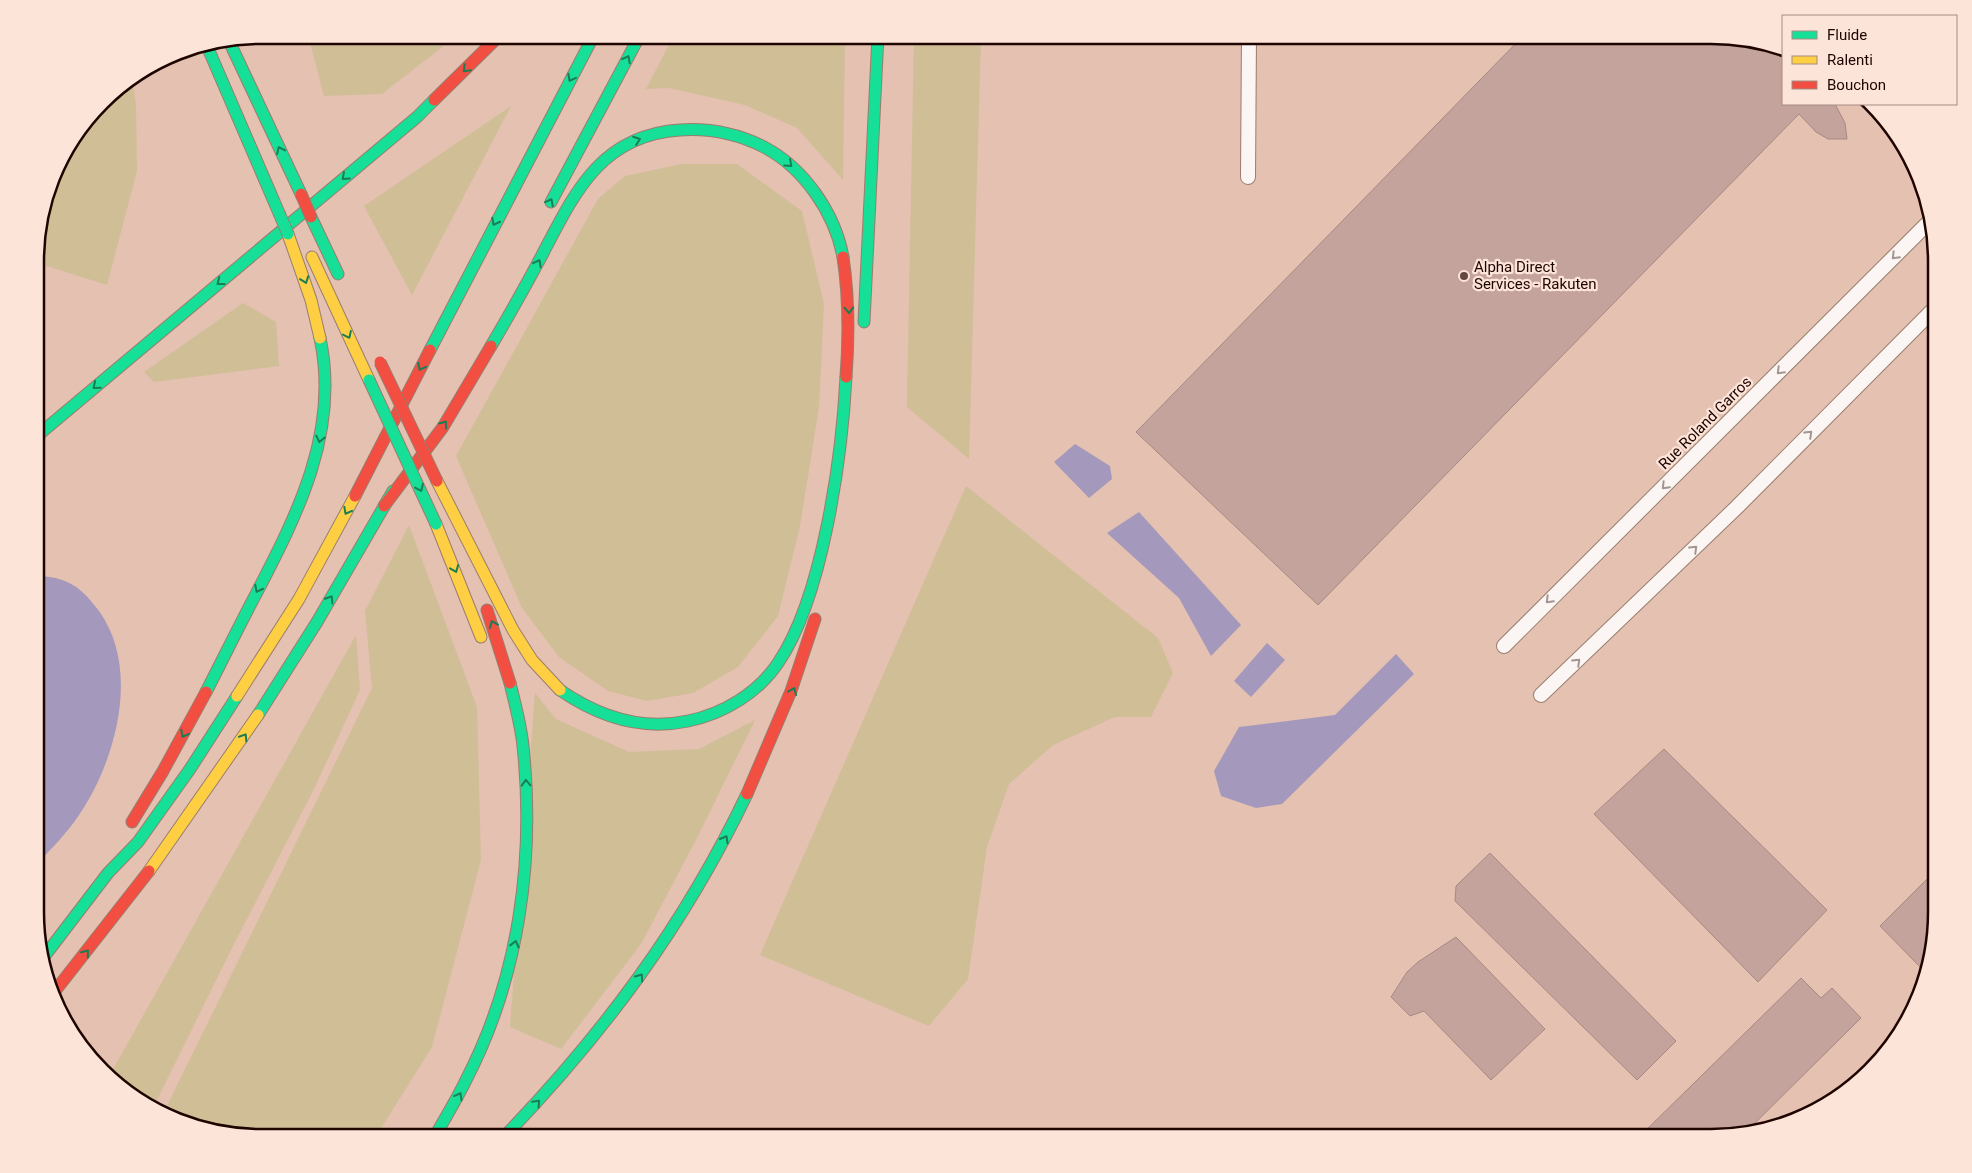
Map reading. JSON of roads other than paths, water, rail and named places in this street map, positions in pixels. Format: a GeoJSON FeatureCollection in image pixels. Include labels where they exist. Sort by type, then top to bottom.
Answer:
{"type":"FeatureCollection","features":[{"type":"Feature","properties":{"kind":"highway"},"geometry":{"type":"LineString","coordinates":[[44,430],[417,117],[491,44]]}},
{"type":"Feature","properties":{"kind":"highway"},"geometry":{"type":"LineString","coordinates":[[48,952],[108,873],[138,842],[190,769],[299,598],[345,514],[589,44]]}},
{"type":"Feature","properties":{"kind":"highway"},"geometry":{"type":"LineString","coordinates":[[544,214],[635,44]]}},
{"type":"Feature","properties":{"kind":"highway"},"geometry":{"type":"LineString","coordinates":[[862,338],[878,44]]}},
{"type":"Feature","properties":{"kind":"highway"},"geometry":{"type":"LineString","coordinates":[[231,46],[344,285]]}},
{"type":"Feature","properties":{"kind":"highway"},"geometry":{"type":"LineString","coordinates":[[108,873],[121,839],[152,790],[192,718],[288,530],[310,477],[324,414],[322,339],[308,290],[288,234],[283,209],[214,49]]}},
{"type":"Feature","properties":{"kind":"highway"},"geometry":{"type":"LineString","coordinates":[[209,50],[283,209],[298,227]]}},
{"type":"Feature","properties":{"kind":"highway"},"geometry":{"type":"LineString","coordinates":[[378,358],[437,480],[515,633],[538,667],[555,685],[598,714],[644,725],[672,726],[695,722],[722,712],[744,698],[763,682],[780,661],[797,631],[817,566],[829,509],[839,445],[849,350],[848,288],[840,246],[822,205],[809,183],[787,161],[770,149],[749,139],[723,132],[678,129],[633,141],[615,151],[591,171],[579,185],[514,306],[457,405],[384,506]]}},
{"type":"Feature","properties":{"kind":"highway"},"geometry":{"type":"LineString","coordinates":[[306,245],[436,524],[484,644]]}},
{"type":"Feature","properties":{"kind":"highway"},"geometry":{"type":"LineString","coordinates":[[57,988],[157,865],[224,768],[339,585],[427,428]]}},
{"type":"Feature","properties":{"kind":"highway"},"geometry":{"type":"LineString","coordinates":[[829,571],[848,476]]}},
{"type":"Feature","properties":{"kind":"highway"},"geometry":{"type":"LineString","coordinates":[[437,480],[498,635],[518,718],[526,773],[527,857],[517,934],[497,1012],[467,1082],[439,1129]]}},
{"type":"Feature","properties":{"kind":"highway"},"geometry":{"type":"LineString","coordinates":[[512,1129],[554,1085],[616,1009],[675,926],[733,825],[761,768],[799,674],[819,608]]}},
{"type":"Feature","properties":{"kind":"street"},"geometry":{"type":"LineString","coordinates":[[1248,177],[1249,44]]}},
{"type":"Feature","properties":{"kind":"street","name":"Rue Roland Garros"},"geometry":{"type":"LineString","coordinates":[[1504,646],[1925,226]]}},
{"type":"Feature","properties":{"kind":"street"},"geometry":{"type":"LineString","coordinates":[[1541,695],[1737,507],[1928,315]]}},
{"type":"Feature","properties":{"kind":"place","name":"Alpha Direct Services - Rakuten"},"geometry":{"type":"Point","coordinates":[1464,276]}}]}
